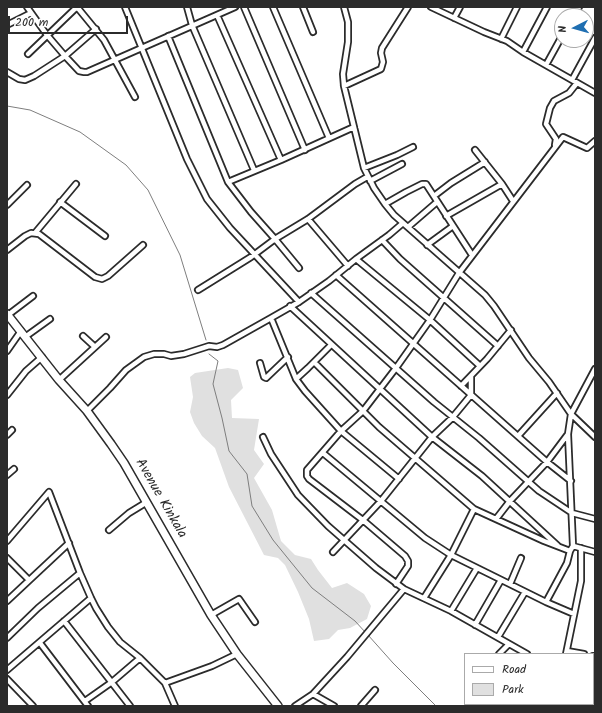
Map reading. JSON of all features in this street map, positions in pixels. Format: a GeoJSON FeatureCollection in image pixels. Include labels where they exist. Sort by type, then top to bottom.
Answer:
{"type":"FeatureCollection","features":[{"type":"Feature","properties":{"kind":"main road","name":"Avenue Kinkala"},"geometry":{"type":"LineString","coordinates":[[8,318],[23,334],[59,380],[87,411],[124,463],[211,615],[237,654],[276,706]]}},
{"type":"Feature","properties":{"kind":"street"},"geometry":{"type":"LineString","coordinates":[[28,54],[77,7],[96,30],[115,59],[135,97]]}},
{"type":"Feature","properties":{"kind":"street"},"geometry":{"type":"LineString","coordinates":[[125,7],[187,159],[207,199],[230,228],[298,302]]}},
{"type":"Feature","properties":{"kind":"street"},"geometry":{"type":"LineString","coordinates":[[187,7],[192,25],[254,170]]}},
{"type":"Feature","properties":{"kind":"street"},"geometry":{"type":"LineString","coordinates":[[7,25],[30,9],[47,35],[65,56],[79,71],[87,72],[235,7]]}},
{"type":"Feature","properties":{"kind":"street"},"geometry":{"type":"LineString","coordinates":[[244,7],[305,150]]}},
{"type":"Feature","properties":{"kind":"street"},"geometry":{"type":"LineString","coordinates":[[273,7],[329,138]]}},
{"type":"Feature","properties":{"kind":"street"},"geometry":{"type":"LineString","coordinates":[[303,7],[313,32]]}},
{"type":"Feature","properties":{"kind":"street"},"geometry":{"type":"LineString","coordinates":[[344,7],[348,22],[348,42],[343,74],[344,86],[364,168],[369,179],[385,204],[403,223],[485,295],[511,330],[529,358],[557,393],[571,414],[595,437]]}},
{"type":"Feature","properties":{"kind":"street"},"geometry":{"type":"LineString","coordinates":[[344,86],[381,69],[383,62],[381,53],[382,48],[408,7]]}},
{"type":"Feature","properties":{"kind":"street"},"geometry":{"type":"LineString","coordinates":[[431,7],[501,39],[595,93]]}},
{"type":"Feature","properties":{"kind":"street"},"geometry":{"type":"LineString","coordinates":[[454,18],[460,7]]}},
{"type":"Feature","properties":{"kind":"street"},"geometry":{"type":"LineString","coordinates":[[501,39],[517,7]]}},
{"type":"Feature","properties":{"kind":"street"},"geometry":{"type":"LineString","coordinates":[[522,52],[547,7]]}},
{"type":"Feature","properties":{"kind":"street"},"geometry":{"type":"LineString","coordinates":[[217,15],[281,160]]}},
{"type":"Feature","properties":{"kind":"street"},"geometry":{"type":"LineString","coordinates":[[7,72],[19,79],[24,80],[34,76],[65,56],[96,30]]}},
{"type":"Feature","properties":{"kind":"street"},"geometry":{"type":"LineString","coordinates":[[168,36],[228,182],[251,212],[299,268]]}},
{"type":"Feature","properties":{"kind":"street"},"geometry":{"type":"LineString","coordinates":[[572,80],[595,38]]}},
{"type":"Feature","properties":{"kind":"street"},"geometry":{"type":"LineString","coordinates":[[546,65],[555,48]]}},
{"type":"Feature","properties":{"kind":"street"},"geometry":{"type":"LineString","coordinates":[[554,149],[556,139],[546,124],[550,108],[554,101],[565,96],[577,83]]}},
{"type":"Feature","properties":{"kind":"street"},"geometry":{"type":"LineString","coordinates":[[228,182],[354,128]]}},
{"type":"Feature","properties":{"kind":"street"},"geometry":{"type":"LineString","coordinates":[[396,584],[408,566],[408,561],[405,556],[308,476],[307,470],[341,431],[363,411],[380,389],[430,320],[472,255],[563,136],[587,148],[595,141]]}},
{"type":"Feature","properties":{"kind":"street"},"geometry":{"type":"LineString","coordinates":[[364,168],[413,147]]}},
{"type":"Feature","properties":{"kind":"street"},"geometry":{"type":"LineString","coordinates":[[475,150],[502,184],[513,201]]}},
{"type":"Feature","properties":{"kind":"street"},"geometry":{"type":"LineString","coordinates":[[434,196],[485,162]]}},
{"type":"Feature","properties":{"kind":"street"},"geometry":{"type":"LineString","coordinates":[[198,290],[308,219],[355,184],[402,164]]}},
{"type":"Feature","properties":{"kind":"street"},"geometry":{"type":"LineString","coordinates":[[7,250],[25,236],[35,233],[76,184]]}},
{"type":"Feature","properties":{"kind":"street"},"geometry":{"type":"LineString","coordinates":[[385,204],[422,184],[426,184],[472,255]]}},
{"type":"Feature","properties":{"kind":"street"},"geometry":{"type":"LineString","coordinates":[[446,216],[502,184]]}},
{"type":"Feature","properties":{"kind":"street"},"geometry":{"type":"LineString","coordinates":[[7,205],[27,185]]}},
{"type":"Feature","properties":{"kind":"street"},"geometry":{"type":"LineString","coordinates":[[60,202],[105,236]]}},
{"type":"Feature","properties":{"kind":"street"},"geometry":{"type":"LineString","coordinates":[[408,227],[437,202]]}},
{"type":"Feature","properties":{"kind":"street"},"geometry":{"type":"LineString","coordinates":[[308,219],[348,266]]}},
{"type":"Feature","properties":{"kind":"street"},"geometry":{"type":"LineString","coordinates":[[87,411],[126,370],[144,356],[164,354],[170,356],[184,354],[209,346],[217,347],[298,302],[348,266],[403,223]]}},
{"type":"Feature","properties":{"kind":"street"},"geometry":{"type":"LineString","coordinates":[[427,245],[453,226]]}},
{"type":"Feature","properties":{"kind":"street"},"geometry":{"type":"LineString","coordinates":[[35,233],[43,236],[95,277],[102,279],[108,276],[143,245]]}},
{"type":"Feature","properties":{"kind":"street"},"geometry":{"type":"LineString","coordinates":[[382,240],[400,259],[498,346]]}},
{"type":"Feature","properties":{"kind":"street"},"geometry":{"type":"LineString","coordinates":[[356,259],[430,320],[480,366]]}},
{"type":"Feature","properties":{"kind":"street"},"geometry":{"type":"LineString","coordinates":[[336,275],[547,462],[571,481]]}},
{"type":"Feature","properties":{"kind":"street"},"geometry":{"type":"LineString","coordinates":[[311,293],[452,418],[479,438],[527,482],[572,513],[595,520]]}},
{"type":"Feature","properties":{"kind":"street"},"geometry":{"type":"LineString","coordinates":[[8,318],[33,296]]}},
{"type":"Feature","properties":{"kind":"street"},"geometry":{"type":"LineString","coordinates":[[290,306],[432,437],[482,476],[558,546]]}},
{"type":"Feature","properties":{"kind":"street"},"geometry":{"type":"LineString","coordinates":[[271,318],[296,379],[341,431],[399,479]]}},
{"type":"Feature","properties":{"kind":"street"},"geometry":{"type":"LineString","coordinates":[[7,351],[23,334],[50,319]]}},
{"type":"Feature","properties":{"kind":"street"},"geometry":{"type":"LineString","coordinates":[[461,386],[511,330]]}},
{"type":"Feature","properties":{"kind":"street"},"geometry":{"type":"LineString","coordinates":[[83,336],[95,347]]}},
{"type":"Feature","properties":{"kind":"street"},"geometry":{"type":"LineString","coordinates":[[59,380],[106,337]]}},
{"type":"Feature","properties":{"kind":"street"},"geometry":{"type":"LineString","coordinates":[[296,379],[331,345]]}},
{"type":"Feature","properties":{"kind":"street"},"geometry":{"type":"LineString","coordinates":[[7,396],[26,372],[42,358]]}},
{"type":"Feature","properties":{"kind":"street"},"geometry":{"type":"LineString","coordinates":[[260,363],[266,378],[288,358]]}},
{"type":"Feature","properties":{"kind":"street"},"geometry":{"type":"LineString","coordinates":[[314,362],[363,411],[415,459],[474,509],[531,536],[570,551]]}},
{"type":"Feature","properties":{"kind":"street"},"geometry":{"type":"LineString","coordinates":[[546,602],[567,563],[573,546],[568,434],[571,414],[595,369]]}},
{"type":"Feature","properties":{"kind":"street"},"geometry":{"type":"LineString","coordinates":[[333,552],[364,521],[432,437],[452,418],[471,395],[471,376]]}},
{"type":"Feature","properties":{"kind":"street"},"geometry":{"type":"LineString","coordinates":[[518,436],[557,393]]}},
{"type":"Feature","properties":{"kind":"street"},"geometry":{"type":"LineString","coordinates":[[7,435],[12,430]]}},
{"type":"Feature","properties":{"kind":"street"},"geometry":{"type":"LineString","coordinates":[[496,519],[527,482],[547,462],[568,434]]}},
{"type":"Feature","properties":{"kind":"street"},"geometry":{"type":"LineString","coordinates":[[262,437],[271,454],[298,495],[328,526],[396,584],[451,611],[525,653]]}},
{"type":"Feature","properties":{"kind":"street"},"geometry":{"type":"LineString","coordinates":[[323,453],[424,538],[451,555],[525,592],[574,614]]}},
{"type":"Feature","properties":{"kind":"street"},"geometry":{"type":"LineString","coordinates":[[7,475],[14,469]]}},
{"type":"Feature","properties":{"kind":"street"},"geometry":{"type":"LineString","coordinates":[[7,541],[49,492],[80,573],[91,598],[108,627],[120,642],[140,658],[164,683],[175,706]]}},
{"type":"Feature","properties":{"kind":"street"},"geometry":{"type":"LineString","coordinates":[[109,530],[129,513],[147,502]]}},
{"type":"Feature","properties":{"kind":"street"},"geometry":{"type":"LineString","coordinates":[[424,598],[451,555],[474,509]]}},
{"type":"Feature","properties":{"kind":"street"},"geometry":{"type":"LineString","coordinates":[[7,601],[69,543]]}},
{"type":"Feature","properties":{"kind":"street"},"geometry":{"type":"LineString","coordinates":[[573,546],[595,552]]}},
{"type":"Feature","properties":{"kind":"street"},"geometry":{"type":"LineString","coordinates":[[566,652],[581,581],[581,548]]}},
{"type":"Feature","properties":{"kind":"street"},"geometry":{"type":"LineString","coordinates":[[7,558],[29,580]]}},
{"type":"Feature","properties":{"kind":"street"},"geometry":{"type":"LineString","coordinates":[[510,584],[521,558]]}},
{"type":"Feature","properties":{"kind":"street"},"geometry":{"type":"LineString","coordinates":[[451,611],[477,568]]}},
{"type":"Feature","properties":{"kind":"street"},"geometry":{"type":"LineString","coordinates":[[7,638],[38,608],[80,573]]}},
{"type":"Feature","properties":{"kind":"street"},"geometry":{"type":"LineString","coordinates":[[475,625],[501,580]]}},
{"type":"Feature","properties":{"kind":"street"},"geometry":{"type":"LineString","coordinates":[[295,706],[313,694],[347,657],[404,589]]}},
{"type":"Feature","properties":{"kind":"street"},"geometry":{"type":"LineString","coordinates":[[498,637],[525,592]]}},
{"type":"Feature","properties":{"kind":"street"},"geometry":{"type":"LineString","coordinates":[[7,670],[91,598]]}},
{"type":"Feature","properties":{"kind":"street"},"geometry":{"type":"LineString","coordinates":[[211,615],[239,599],[255,622]]}},
{"type":"Feature","properties":{"kind":"street"},"geometry":{"type":"LineString","coordinates":[[64,621],[130,706]]}},
{"type":"Feature","properties":{"kind":"street"},"geometry":{"type":"LineString","coordinates":[[40,643],[65,678],[88,706]]}},
{"type":"Feature","properties":{"kind":"street"},"geometry":{"type":"LineString","coordinates":[[500,653],[509,644]]}},
{"type":"Feature","properties":{"kind":"street"},"geometry":{"type":"LineString","coordinates":[[164,683],[212,666],[237,654]]}},
{"type":"Feature","properties":{"kind":"street"},"geometry":{"type":"LineString","coordinates":[[85,701],[112,682],[140,658]]}},
{"type":"Feature","properties":{"kind":"street"},"geometry":{"type":"LineString","coordinates":[[7,679],[33,706]]}},
{"type":"Feature","properties":{"kind":"street"},"geometry":{"type":"LineString","coordinates":[[361,706],[375,690]]}},
{"type":"Feature","properties":{"kind":"street"},"geometry":{"type":"LineString","coordinates":[[313,694],[334,706]]}},
{"type":"Feature","properties":{"kind":"green space"},"geometry":{"type":"Polygon","coordinates":[[[228,368],[238,370],[243,388],[231,400],[232,418],[259,419],[254,450],[264,464],[254,478],[272,510],[281,541],[295,555],[311,559],[332,588],[347,583],[364,594],[371,606],[367,619],[350,628],[338,630],[329,639],[314,641],[309,619],[285,565],[278,558],[264,555],[229,487],[215,448],[202,436],[194,423],[190,412],[193,397],[190,377],[195,373],[228,368]]]}},
{"type":"Feature","properties":{"kind":"waterway"},"geometry":{"type":"LineString","coordinates":[[7,106],[30,110],[80,132],[126,165],[148,190],[180,255],[206,340]]}},
{"type":"Feature","properties":{"kind":"waterway"},"geometry":{"type":"LineString","coordinates":[[209,354],[218,361],[213,384],[229,451],[247,474],[252,506],[273,540],[312,588],[355,621],[366,633]]}},
{"type":"Feature","properties":{"kind":"waterway"},"geometry":{"type":"LineString","coordinates":[[368,635],[393,663],[436,706]]}}]}
